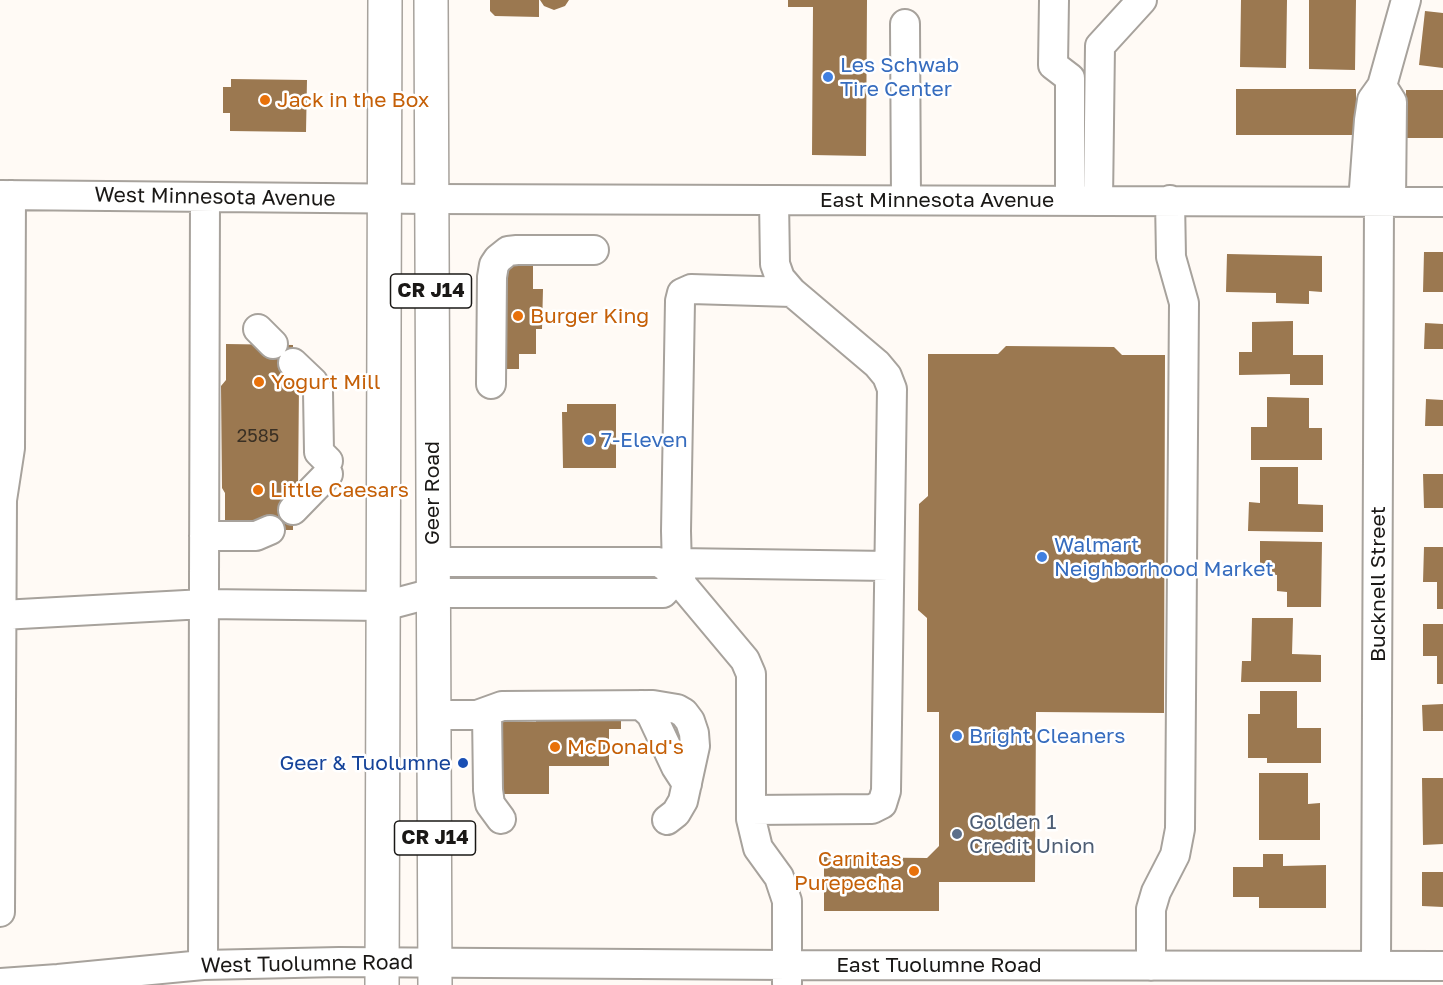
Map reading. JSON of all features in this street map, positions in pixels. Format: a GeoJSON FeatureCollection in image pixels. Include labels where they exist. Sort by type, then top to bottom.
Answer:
{"type":"FeatureCollection","features":[{"type":"Feature","properties":{"kind":"main road","name":"CR J14"},"geometry":{"type":"LineString","coordinates":[[382,973],[385,0]]}},
{"type":"Feature","properties":{"kind":"main road","name":"Geer Road"},"geometry":{"type":"LineString","coordinates":[[430,0],[435,973]]}},
{"type":"Feature","properties":{"kind":"street"},"geometry":{"type":"LineString","coordinates":[[1054,0],[1053,65],[1070,78],[1070,200]]}},
{"type":"Feature","properties":{"kind":"street"},"geometry":{"type":"LineString","coordinates":[[1098,201],[1100,46],[1142,0]]}},
{"type":"Feature","properties":{"kind":"street","name":"Bucknell Street"},"geometry":{"type":"LineString","coordinates":[[1376,966],[1378,202],[1369,120],[1372,100],[1382,86],[1406,0]]}},
{"type":"Feature","properties":{"kind":"street"},"geometry":{"type":"LineString","coordinates":[[905,24],[906,200]]}},
{"type":"Feature","properties":{"kind":"street","name":"West Minnesota Avenue"},"geometry":{"type":"LineString","coordinates":[[5,195],[430,199]]}},
{"type":"Feature","properties":{"kind":"street"},"geometry":{"type":"LineString","coordinates":[[0,912],[2,500],[10,448],[5,195]]}},
{"type":"Feature","properties":{"kind":"street"},"geometry":{"type":"LineString","coordinates":[[203,965],[205,197]]}},
{"type":"Feature","properties":{"kind":"street","name":"East Minnesota Avenue"},"geometry":{"type":"LineString","coordinates":[[430,199],[1443,202]]}},
{"type":"Feature","properties":{"kind":"street"},"geometry":{"type":"LineString","coordinates":[[751,810],[872,809],[879,807],[884,801],[886,791],[893,395],[891,384],[877,364],[792,292],[780,278],[775,264],[774,200]]}},
{"type":"Feature","properties":{"kind":"street"},"geometry":{"type":"LineString","coordinates":[[1150,966],[1151,909],[1156,892],[1175,855],[1180,829],[1184,303],[1171,257],[1170,200]]}},
{"type":"Feature","properties":{"kind":"street"},"geometry":{"type":"LineString","coordinates":[[491,384],[492,277],[494,265],[498,259],[508,251],[517,250],[594,250]]}},
{"type":"Feature","properties":{"kind":"street"},"geometry":{"type":"LineString","coordinates":[[787,975],[787,901],[779,877],[758,848],[753,834],[749,668],[737,650],[689,595],[678,569],[681,295],[691,289],[792,292]]}},
{"type":"Feature","properties":{"kind":"street"},"geometry":{"type":"LineString","coordinates":[[275,346],[313,382],[318,391],[319,452],[328,467],[293,510]]}},
{"type":"Feature","properties":{"kind":"street"},"geometry":{"type":"LineString","coordinates":[[204,536],[256,536],[270,530]]}},
{"type":"Feature","properties":{"kind":"street"},"geometry":{"type":"LineString","coordinates":[[678,569],[890,566]]}},
{"type":"Feature","properties":{"kind":"street"},"geometry":{"type":"LineString","coordinates":[[2,615],[204,604],[384,606],[433,578],[663,593],[678,569]]}},
{"type":"Feature","properties":{"kind":"street"},"geometry":{"type":"LineString","coordinates":[[434,715],[471,716],[502,706],[641,705],[672,707],[684,713],[690,721],[695,746],[680,807],[667,820]]}},
{"type":"Feature","properties":{"kind":"street"},"geometry":{"type":"LineString","coordinates":[[488,712],[488,790],[490,804],[501,819]]}},
{"type":"Feature","properties":{"kind":"street","name":"West Tuolumne Road"},"geometry":{"type":"LineString","coordinates":[[0,983],[203,965],[382,973],[435,973]]}},
{"type":"Feature","properties":{"kind":"street","name":"East Tuolumne Road"},"geometry":{"type":"LineString","coordinates":[[435,973],[787,975],[1150,966],[1443,966]]}},
{"type":"Feature","properties":{"kind":"building"},"geometry":{"type":"Polygon","coordinates":[[[490,0],[539,0],[539,17],[495,16],[490,11],[490,0]]]}},
{"type":"Feature","properties":{"kind":"building"},"geometry":{"type":"Polygon","coordinates":[[[540,0],[569,0],[565,6],[554,10],[544,6],[540,0]]]}},
{"type":"Feature","properties":{"kind":"building"},"geometry":{"type":"Polygon","coordinates":[[[788,0],[867,0],[866,156],[812,155],[813,7],[788,7],[788,0]]]}},
{"type":"Feature","properties":{"kind":"building"},"geometry":{"type":"Polygon","coordinates":[[[1241,0],[1287,0],[1286,68],[1240,67],[1241,0]]]}},
{"type":"Feature","properties":{"kind":"building"},"geometry":{"type":"Polygon","coordinates":[[[1309,0],[1356,0],[1355,70],[1309,69],[1309,0]]]}},
{"type":"Feature","properties":{"kind":"building"},"geometry":{"type":"Polygon","coordinates":[[[1425,11],[1443,13],[1443,68],[1419,65],[1425,11]]]}},
{"type":"Feature","properties":{"kind":"building","name":"Jack in the Box"},"geometry":{"type":"Polygon","coordinates":[[[231,79],[307,80],[306,132],[230,131],[230,113],[223,113],[223,87],[231,87],[231,79]]]}},
{"type":"Feature","properties":{"kind":"building"},"geometry":{"type":"Polygon","coordinates":[[[1236,89],[1356,89],[1356,135],[1236,135],[1236,89]]]}},
{"type":"Feature","properties":{"kind":"building"},"geometry":{"type":"Polygon","coordinates":[[[1406,90],[1443,90],[1443,138],[1406,138],[1406,90]]]}},
{"type":"Feature","properties":{"kind":"building"},"geometry":{"type":"Polygon","coordinates":[[[1424,252],[1443,252],[1443,292],[1423,292],[1424,252]]]}},
{"type":"Feature","properties":{"kind":"building"},"geometry":{"type":"Polygon","coordinates":[[[1227,254],[1322,256],[1322,292],[1309,291],[1309,304],[1276,303],[1276,293],[1226,292],[1227,254]]]}},
{"type":"Feature","properties":{"kind":"building","name":"Burger King"},"geometry":{"type":"Polygon","coordinates":[[[503,266],[533,266],[533,289],[543,289],[542,329],[536,329],[536,354],[519,354],[519,369],[497,369],[503,266]]]}},
{"type":"Feature","properties":{"kind":"building"},"geometry":{"type":"Polygon","coordinates":[[[1293,321],[1293,355],[1323,355],[1323,385],[1290,385],[1290,374],[1239,375],[1239,352],[1252,352],[1252,322],[1293,321]]]}},
{"type":"Feature","properties":{"kind":"building"},"geometry":{"type":"Polygon","coordinates":[[[1425,323],[1443,324],[1443,349],[1424,349],[1425,323]]]}},
{"type":"Feature","properties":{"kind":"building"},"geometry":{"type":"Polygon","coordinates":[[[226,344],[293,345],[293,379],[299,385],[298,489],[293,494],[293,530],[225,530],[225,493],[222,488],[221,386],[226,380],[226,344]]]}},
{"type":"Feature","properties":{"kind":"building","name":"Walmart Neighborhood Market"},"geometry":{"type":"Polygon","coordinates":[[[1006,346],[1114,347],[1122,355],[1165,355],[1164,713],[1036,712],[1035,882],[939,882],[939,911],[824,911],[824,857],[927,858],[939,846],[939,712],[927,712],[927,618],[918,610],[919,504],[928,496],[928,354],[998,354],[1006,346]]]}},
{"type":"Feature","properties":{"kind":"building"},"geometry":{"type":"Polygon","coordinates":[[[1267,397],[1309,398],[1309,428],[1322,428],[1322,460],[1251,460],[1251,427],[1267,427],[1267,397]]]}},
{"type":"Feature","properties":{"kind":"building"},"geometry":{"type":"Polygon","coordinates":[[[1426,399],[1443,400],[1443,426],[1425,426],[1426,399]]]}},
{"type":"Feature","properties":{"kind":"building","name":"7-Eleven"},"geometry":{"type":"Polygon","coordinates":[[[567,404],[616,404],[616,468],[563,468],[562,412],[567,412],[567,404]]]}},
{"type":"Feature","properties":{"kind":"building"},"geometry":{"type":"Polygon","coordinates":[[[1260,467],[1298,467],[1298,504],[1323,505],[1323,532],[1248,531],[1249,502],[1260,503],[1260,467]]]}},
{"type":"Feature","properties":{"kind":"building"},"geometry":{"type":"Polygon","coordinates":[[[1423,474],[1443,474],[1443,508],[1424,508],[1423,474]]]}},
{"type":"Feature","properties":{"kind":"building"},"geometry":{"type":"Polygon","coordinates":[[[1260,541],[1322,542],[1321,607],[1287,607],[1287,592],[1277,591],[1277,575],[1260,574],[1260,541]]]}},
{"type":"Feature","properties":{"kind":"building"},"geometry":{"type":"Polygon","coordinates":[[[1424,547],[1443,547],[1443,609],[1437,609],[1437,582],[1423,582],[1424,547]]]}},
{"type":"Feature","properties":{"kind":"building"},"geometry":{"type":"Polygon","coordinates":[[[1252,618],[1293,618],[1292,654],[1321,655],[1321,682],[1241,682],[1242,661],[1251,661],[1252,618]]]}},
{"type":"Feature","properties":{"kind":"building"},"geometry":{"type":"Polygon","coordinates":[[[1423,624],[1443,624],[1443,684],[1437,684],[1437,656],[1423,656],[1423,624]]]}},
{"type":"Feature","properties":{"kind":"building"},"geometry":{"type":"Polygon","coordinates":[[[1260,691],[1297,691],[1297,728],[1321,728],[1321,763],[1267,763],[1267,758],[1248,758],[1248,714],[1260,714],[1260,691]]]}},
{"type":"Feature","properties":{"kind":"building"},"geometry":{"type":"Polygon","coordinates":[[[1443,704],[1443,731],[1423,731],[1422,705],[1443,704]]]}},
{"type":"Feature","properties":{"kind":"building","name":"McDonald's"},"geometry":{"type":"Polygon","coordinates":[[[621,711],[621,729],[609,729],[609,766],[549,766],[549,794],[501,794],[502,721],[536,722],[536,714],[621,711]]]}},
{"type":"Feature","properties":{"kind":"building"},"geometry":{"type":"Polygon","coordinates":[[[1259,773],[1308,773],[1308,804],[1320,803],[1320,840],[1259,840],[1259,773]]]}},
{"type":"Feature","properties":{"kind":"building"},"geometry":{"type":"Polygon","coordinates":[[[1422,778],[1443,778],[1443,844],[1423,845],[1422,778]]]}},
{"type":"Feature","properties":{"kind":"building"},"geometry":{"type":"Polygon","coordinates":[[[1263,854],[1283,854],[1283,866],[1326,865],[1326,908],[1259,908],[1259,897],[1233,897],[1233,867],[1263,867],[1263,854]]]}},
{"type":"Feature","properties":{"kind":"building"},"geometry":{"type":"Polygon","coordinates":[[[1422,872],[1443,872],[1443,907],[1422,906],[1422,872]]]}},
{"type":"Feature","properties":{"kind":"place","name":"Les Schwab Tire Center"},"geometry":{"type":"Point","coordinates":[828,77]}},
{"type":"Feature","properties":{"kind":"place","name":"Jack in the Box"},"geometry":{"type":"Point","coordinates":[265,100]}},
{"type":"Feature","properties":{"kind":"place","name":"Burger King"},"geometry":{"type":"Point","coordinates":[518,316]}},
{"type":"Feature","properties":{"kind":"place","name":"Yogurt Mill"},"geometry":{"type":"Point","coordinates":[259,382]}},
{"type":"Feature","properties":{"kind":"place","name":"7-Eleven"},"geometry":{"type":"Point","coordinates":[589,440]}},
{"type":"Feature","properties":{"kind":"place","name":"Little Caesars"},"geometry":{"type":"Point","coordinates":[258,490]}},
{"type":"Feature","properties":{"kind":"place","name":"Walmart Neighborhood Market"},"geometry":{"type":"Point","coordinates":[1042,557]}},
{"type":"Feature","properties":{"kind":"place","name":"Bright Cleaners"},"geometry":{"type":"Point","coordinates":[957,736]}},
{"type":"Feature","properties":{"kind":"place","name":"McDonald's"},"geometry":{"type":"Point","coordinates":[555,747]}},
{"type":"Feature","properties":{"kind":"place","name":"Geer & Tuolumne"},"geometry":{"type":"Point","coordinates":[463,763]}},
{"type":"Feature","properties":{"kind":"place","name":"Golden 1 Credit Union"},"geometry":{"type":"Point","coordinates":[957,834]}},
{"type":"Feature","properties":{"kind":"place","name":"Carnitas Purepecha"},"geometry":{"type":"Point","coordinates":[914,871]}}]}
